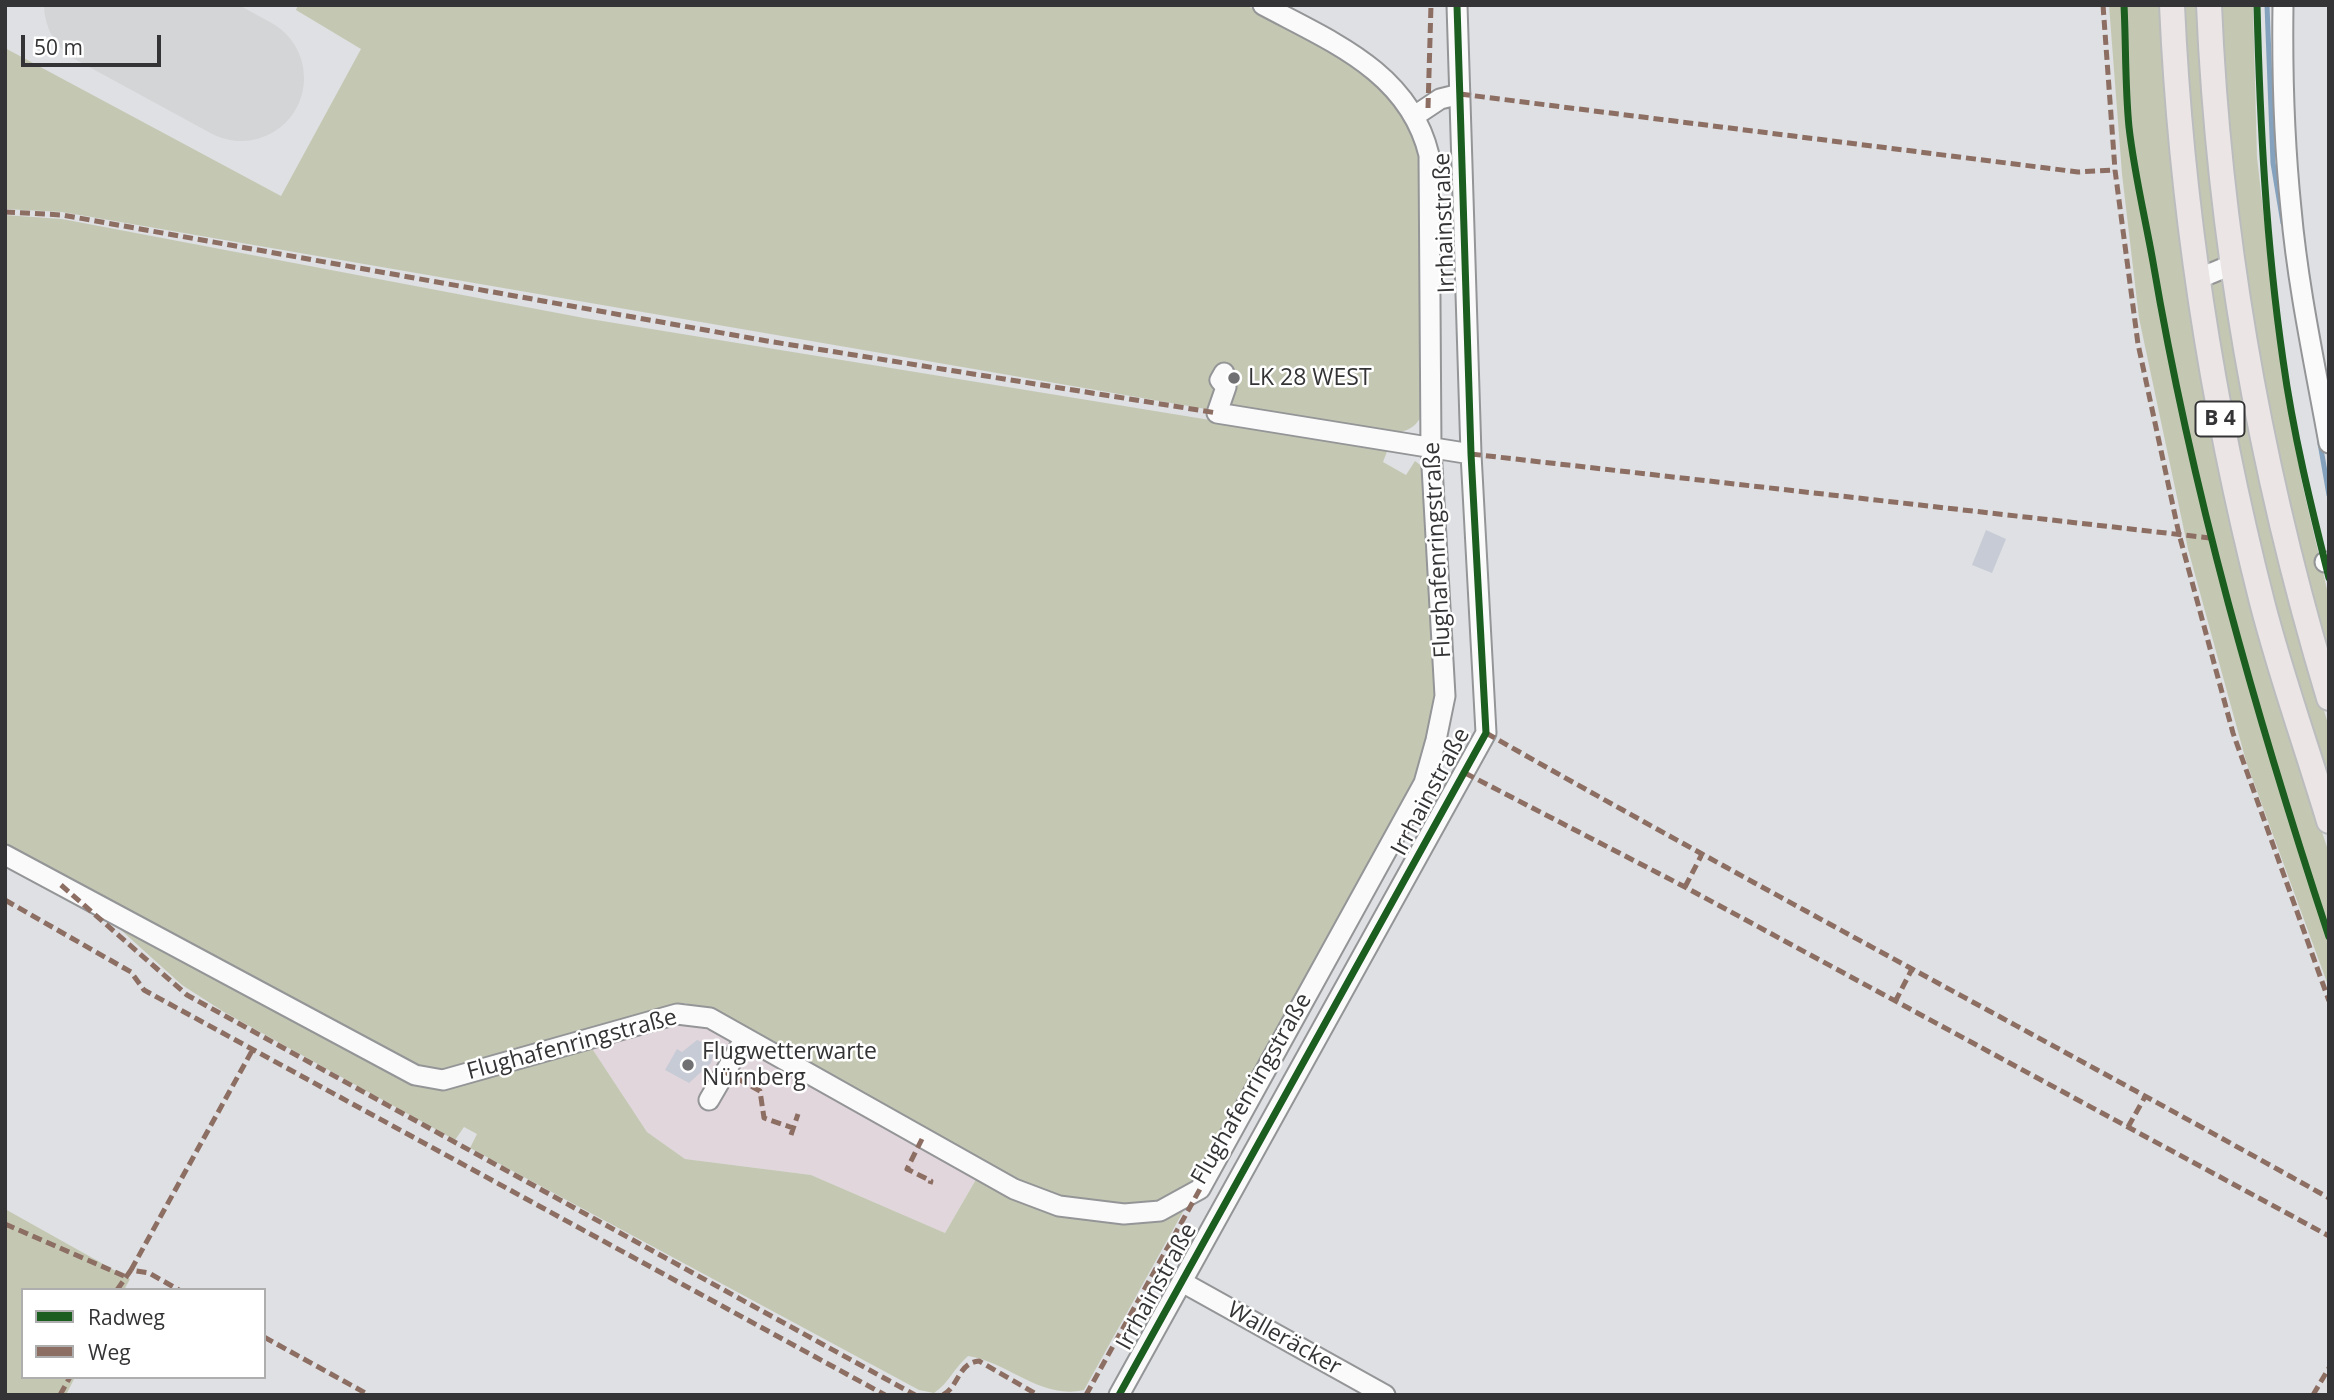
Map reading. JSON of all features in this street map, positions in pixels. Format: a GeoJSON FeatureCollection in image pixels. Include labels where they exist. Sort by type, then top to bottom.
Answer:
{"type":"FeatureCollection","features":[{"type":"Feature","properties":{"kind":"main road","name":"B 4"},"geometry":{"type":"LineString","coordinates":[[2172,5],[2187,205],[2218,410],[2262,604],[2329,821]]}},
{"type":"Feature","properties":{"kind":"main road","name":"B 4"},"geometry":{"type":"LineString","coordinates":[[2209,5],[2219,149],[2248,364],[2278,509],[2329,698]]}},
{"type":"Feature","properties":{"kind":"street","name":"Flughafenringstraße"},"geometry":{"type":"LineString","coordinates":[[5,855],[415,1075],[443,1080],[677,1014],[710,1018],[1014,1189],[1059,1206],[1124,1214],[1160,1211],[1200,1189],[1424,783],[1445,695],[1432,449],[1429,155],[1416,116],[1401,94],[1341,48],[1263,5]]}},
{"type":"Feature","properties":{"kind":"street","name":"Irrhainstraße"},"geometry":{"type":"LineString","coordinates":[[1119,1395],[1486,733],[1471,454],[1457,5]]}},
{"type":"Feature","properties":{"kind":"street"},"geometry":{"type":"LineString","coordinates":[[2283,5],[2282,90],[2291,210],[2302,295],[2329,443]]}},
{"type":"Feature","properties":{"kind":"street"},"geometry":{"type":"LineString","coordinates":[[1416,116],[1440,99],[1460,94]]}},
{"type":"Feature","properties":{"kind":"street"},"geometry":{"type":"LineString","coordinates":[[1223,373],[1220,380],[1226,387],[1216,413],[1471,454]]}},
{"type":"Feature","properties":{"kind":"street"},"geometry":{"type":"LineString","coordinates":[[709,1100],[745,1038]]}},
{"type":"Feature","properties":{"kind":"street","name":"Walleräcker"},"geometry":{"type":"LineString","coordinates":[[1182,1282],[1385,1395]]}},
{"type":"Feature","properties":{"kind":"shaded area"},"geometry":{"type":"Polygon","coordinates":[[[685,1020],[708,1024],[978,1176],[945,1233],[811,1175],[685,1159],[647,1132],[591,1047],[685,1020]]]}},
{"type":"Feature","properties":{"kind":"green space"},"geometry":{"type":"Polygon","coordinates":[[[298,5],[1246,5],[1339,55],[1388,93],[1407,117],[1423,158],[1426,408],[1417,423],[1409,429],[1394,433],[1348,431],[1226,407],[1232,385],[1236,385],[1241,378],[1232,371],[1212,407],[1206,409],[62,212],[5,209],[5,48],[281,196],[361,49],[296,10],[298,5]]]}},
{"type":"Feature","properties":{"kind":"green space"},"geometry":{"type":"Polygon","coordinates":[[[2109,5],[2161,5],[2170,134],[2316,814],[2329,853],[2329,988],[2246,761],[2188,549],[2139,318],[2122,174],[2109,5]]]}},
{"type":"Feature","properties":{"kind":"green space"},"geometry":{"type":"Polygon","coordinates":[[[2182,5],[2200,5],[2301,635],[2329,727],[2329,784],[2266,570],[2230,408],[2213,310],[2202,223],[2182,5]]]}},
{"type":"Feature","properties":{"kind":"green space"},"geometry":{"type":"Polygon","coordinates":[[[2220,5],[2253,5],[2257,157],[2269,263],[2283,378],[2302,483],[2329,598],[2329,656],[2287,496],[2256,334],[2234,170],[2220,5]]]}},
{"type":"Feature","properties":{"kind":"green space"},"geometry":{"type":"Polygon","coordinates":[[[5,215],[62,219],[584,318],[1388,449],[1383,462],[1406,475],[1415,461],[1423,467],[1437,598],[1435,717],[1414,791],[1210,1162],[1189,1184],[1160,1203],[1138,1208],[1048,1196],[1013,1181],[686,1003],[666,1007],[562,1042],[447,1072],[427,1073],[5,846],[5,215]]]}},
{"type":"Feature","properties":{"kind":"green space"},"geometry":{"type":"Polygon","coordinates":[[[101,912],[433,1085],[591,1047],[647,1132],[685,1159],[811,1175],[945,1233],[978,1176],[1024,1201],[1185,1208],[1084,1390],[1053,1390],[997,1365],[968,1356],[934,1393],[919,1390],[470,1148],[477,1134],[464,1127],[455,1140],[224,1012],[182,985],[101,912]]]}},
{"type":"Feature","properties":{"kind":"green space"},"geometry":{"type":"Polygon","coordinates":[[[5,1209],[130,1279],[125,1288],[21,1288],[21,1379],[74,1379],[66,1395],[5,1395],[5,1209]]]}},
{"type":"Feature","properties":{"kind":"building"},"geometry":{"type":"Polygon","coordinates":[[[1986,530],[2006,539],[1992,573],[1972,565],[1986,530]]]}},
{"type":"Feature","properties":{"kind":"building","name":"Flugwetterwarte Nürnberg"},"geometry":{"type":"Polygon","coordinates":[[[697,1040],[710,1045],[713,1055],[711,1063],[689,1083],[665,1070],[677,1049],[682,1052],[697,1040]]]}},
{"type":"Feature","properties":{"kind":"waterway"},"geometry":{"type":"LineString","coordinates":[[2267,5],[2273,163],[2283,223]]}},
{"type":"Feature","properties":{"kind":"waterway"},"geometry":{"type":"LineString","coordinates":[[2320,443],[2329,495]]}},
{"type":"Feature","properties":{"kind":"runway"},"geometry":{"type":"LineString","coordinates":[[107,5],[241,78]]}},
{"type":"Feature","properties":{"kind":"marked path"},"geometry":{"type":"LineString","coordinates":[[1428,108],[1431,5]]}},
{"type":"Feature","properties":{"kind":"marked path"},"geometry":{"type":"LineString","coordinates":[[2103,5],[2115,170],[2138,344],[2179,534],[2233,733],[2329,1001]]}},
{"type":"Feature","properties":{"kind":"marked path"},"geometry":{"type":"LineString","coordinates":[[1460,94],[2078,172],[2115,170]]}},
{"type":"Feature","properties":{"kind":"marked path"},"geometry":{"type":"LineString","coordinates":[[5,212],[62,215],[767,341],[1217,413]]}},
{"type":"Feature","properties":{"kind":"marked path"},"geometry":{"type":"LineString","coordinates":[[1471,454],[2210,538]]}},
{"type":"Feature","properties":{"kind":"marked path"},"geometry":{"type":"LineString","coordinates":[[1486,733],[2329,1198]]}},
{"type":"Feature","properties":{"kind":"marked path"},"geometry":{"type":"LineString","coordinates":[[1465,773],[1685,887],[2329,1236]]}},
{"type":"Feature","properties":{"kind":"marked path"},"geometry":{"type":"LineString","coordinates":[[1685,887],[1701,856]]}},
{"type":"Feature","properties":{"kind":"marked path"},"geometry":{"type":"LineString","coordinates":[[61,885],[187,995],[915,1395]]}},
{"type":"Feature","properties":{"kind":"marked path"},"geometry":{"type":"LineString","coordinates":[[5,900],[131,972],[144,990],[885,1395]]}},
{"type":"Feature","properties":{"kind":"marked path"},"geometry":{"type":"LineString","coordinates":[[1895,1002],[1913,967]]}},
{"type":"Feature","properties":{"kind":"marked path"},"geometry":{"type":"LineString","coordinates":[[131,1270],[253,1049]]}},
{"type":"Feature","properties":{"kind":"marked path"},"geometry":{"type":"LineString","coordinates":[[725,1072],[760,1091],[764,1118],[793,1128]]}},
{"type":"Feature","properties":{"kind":"marked path"},"geometry":{"type":"LineString","coordinates":[[2128,1127],[2146,1095]]}},
{"type":"Feature","properties":{"kind":"marked path"},"geometry":{"type":"LineString","coordinates":[[791,1135],[798,1114]]}},
{"type":"Feature","properties":{"kind":"marked path"},"geometry":{"type":"LineString","coordinates":[[922,1139],[907,1169],[931,1181],[930,1184]]}},
{"type":"Feature","properties":{"kind":"marked path"},"geometry":{"type":"LineString","coordinates":[[1086,1395],[1200,1189]]}},
{"type":"Feature","properties":{"kind":"marked path"},"geometry":{"type":"LineString","coordinates":[[5,1224],[124,1276]]}},
{"type":"Feature","properties":{"kind":"marked path"},"geometry":{"type":"LineString","coordinates":[[118,1288],[131,1270],[149,1273],[175,1288]]}},
{"type":"Feature","properties":{"kind":"marked path"},"geometry":{"type":"LineString","coordinates":[[266,1338],[369,1395]]}},
{"type":"Feature","properties":{"kind":"marked path"},"geometry":{"type":"LineString","coordinates":[[943,1395],[967,1366],[979,1361],[1038,1395]]}},
{"type":"Feature","properties":{"kind":"marked path"},"geometry":{"type":"LineString","coordinates":[[2313,1395],[2329,1368]]}},
{"type":"Feature","properties":{"kind":"marked path"},"geometry":{"type":"LineString","coordinates":[[60,1395],[69,1379]]}},
{"type":"Feature","properties":{"kind":"cycle path"},"geometry":{"type":"LineString","coordinates":[[1119,1395],[1486,733],[1471,454],[1457,5]]}},
{"type":"Feature","properties":{"kind":"cycle path"},"geometry":{"type":"LineString","coordinates":[[2124,5],[2131,144],[2187,433],[2228,603],[2276,771],[2329,937]]}},
{"type":"Feature","properties":{"kind":"cycle path"},"geometry":{"type":"LineString","coordinates":[[2257,5],[2265,183],[2277,316],[2297,442],[2329,578]]}},
{"type":"Feature","properties":{"kind":"place","name":"LK 28 WEST"},"geometry":{"type":"Point","coordinates":[1234,378]}},
{"type":"Feature","properties":{"kind":"place","name":"Flugwetterwarte Nürnberg"},"geometry":{"type":"Point","coordinates":[688,1065]}}]}
